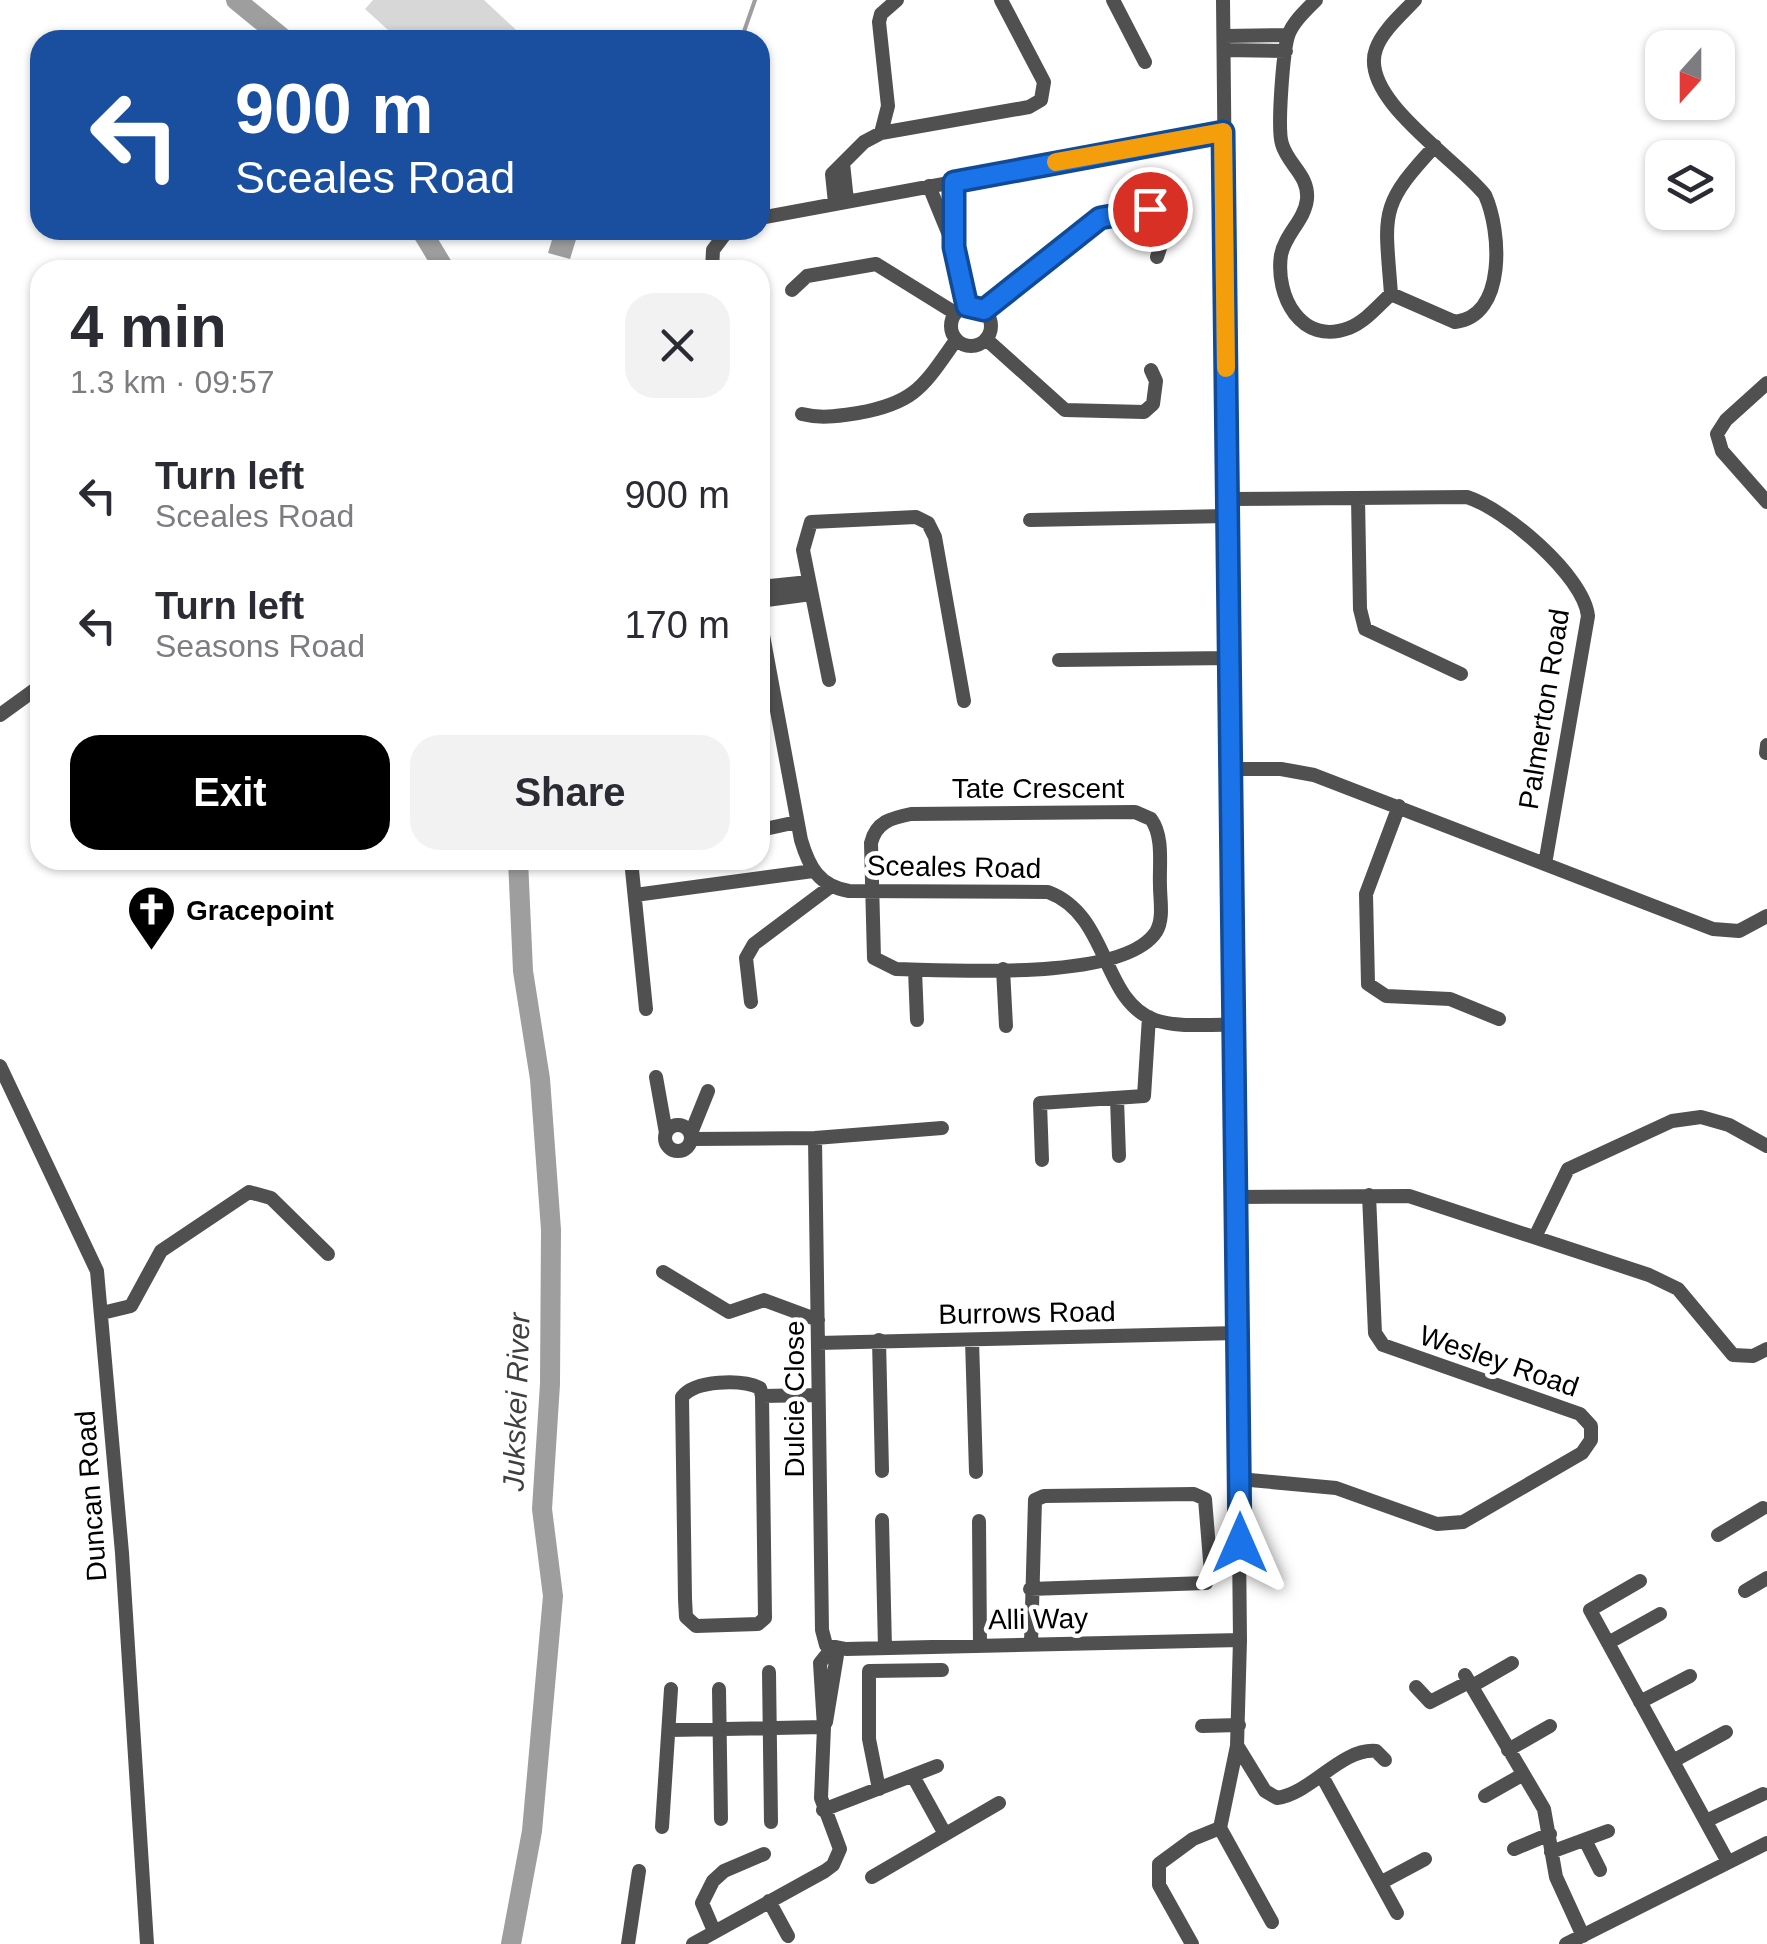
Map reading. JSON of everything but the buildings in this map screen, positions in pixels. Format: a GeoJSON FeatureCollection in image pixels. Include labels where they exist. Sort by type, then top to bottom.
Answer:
{"type":"FeatureCollection","features":[{"type":"Feature","properties":{"kind":"street"},"geometry":{"type":"LineString","coordinates":[[881,133],[888,106],[878,30],[881,14],[897,0]]}},
{"type":"Feature","properties":{"kind":"street"},"geometry":{"type":"LineString","coordinates":[[841,202],[831,177],[843,162],[881,133],[1030,107],[1041,100],[1044,82],[1001,0]]}},
{"type":"Feature","properties":{"kind":"street"},"geometry":{"type":"LineString","coordinates":[[1113,0],[1144,62]]}},
{"type":"Feature","properties":{"kind":"street"},"geometry":{"type":"LineString","coordinates":[[1224,0],[1240,1640],[1238,1746],[1220,1828],[1272,1922]]}},
{"type":"Feature","properties":{"kind":"street"},"geometry":{"type":"LineString","coordinates":[[1316,0],[1288,35],[1280,132],[1282,145],[1302,174],[1307,202],[1282,251],[1286,306],[1301,322],[1333,332],[1358,324],[1391,294],[1389,204],[1402,182],[1435,146]]}},
{"type":"Feature","properties":{"kind":"street"},"geometry":{"type":"LineString","coordinates":[[1391,294],[1455,322],[1477,314],[1490,296],[1494,271],[1490,206],[1476,184],[1388,99],[1374,75],[1377,46],[1415,0]]}},
{"type":"Feature","properties":{"kind":"street"},"geometry":{"type":"LineString","coordinates":[[1224,43],[1288,35]]}},
{"type":"Feature","properties":{"kind":"street"},"geometry":{"type":"LineString","coordinates":[[1224,43],[1286,51]]}},
{"type":"Feature","properties":{"kind":"street"},"geometry":{"type":"LineString","coordinates":[[888,106],[918,126]]}},
{"type":"Feature","properties":{"kind":"street"},"geometry":{"type":"LineString","coordinates":[[770,216],[1223,132]]}},
{"type":"Feature","properties":{"kind":"street"},"geometry":{"type":"LineString","coordinates":[[954,182],[954,247],[961,309],[952,331],[956,340],[972,346],[986,339],[991,327],[984,310]]}},
{"type":"Feature","properties":{"kind":"street"},"geometry":{"type":"LineString","coordinates":[[929,186],[954,247]]}},
{"type":"Feature","properties":{"kind":"street"},"geometry":{"type":"LineString","coordinates":[[792,290],[807,276],[876,264],[961,309],[984,310],[1106,216],[1146,208],[1162,214],[1166,233],[1157,257]]}},
{"type":"Feature","properties":{"kind":"street"},"geometry":{"type":"LineString","coordinates":[[986,339],[1065,410],[1144,412],[1153,404],[1156,382],[1151,370]]}},
{"type":"Feature","properties":{"kind":"street"},"geometry":{"type":"LineString","coordinates":[[802,414],[829,418],[901,404],[917,393],[956,340]]}},
{"type":"Feature","properties":{"kind":"street"},"geometry":{"type":"LineString","coordinates":[[1767,383],[1726,420],[1717,434],[1722,450],[1767,502]]}},
{"type":"Feature","properties":{"kind":"street","name":"Palmerton Road"},"geometry":{"type":"LineString","coordinates":[[1228,498],[1443,496],[1480,501],[1507,520],[1581,590],[1588,616],[1546,864]]}},
{"type":"Feature","properties":{"kind":"street"},"geometry":{"type":"LineString","coordinates":[[1358,498],[1360,609],[1366,630],[1461,674]]}},
{"type":"Feature","properties":{"kind":"street"},"geometry":{"type":"LineString","coordinates":[[1030,520],[1228,516]]}},
{"type":"Feature","properties":{"kind":"street"},"geometry":{"type":"LineString","coordinates":[[828,680],[803,542],[810,522],[906,517],[928,524],[935,537],[964,701]]}},
{"type":"Feature","properties":{"kind":"street"},"geometry":{"type":"LineString","coordinates":[[770,587],[810,588]]}},
{"type":"Feature","properties":{"kind":"street"},"geometry":{"type":"LineString","coordinates":[[770,598],[810,588]]}},
{"type":"Feature","properties":{"kind":"street"},"geometry":{"type":"LineString","coordinates":[[1059,660],[1229,658]]}},
{"type":"Feature","properties":{"kind":"street"},"geometry":{"type":"LineString","coordinates":[[636,894],[813,871],[797,822],[770,674]]}},
{"type":"Feature","properties":{"kind":"street"},"geometry":{"type":"LineString","coordinates":[[0,715],[30,693]]}},
{"type":"Feature","properties":{"kind":"street"},"geometry":{"type":"LineString","coordinates":[[1766,753],[1767,745]]}},
{"type":"Feature","properties":{"kind":"street"},"geometry":{"type":"LineString","coordinates":[[1231,769],[1300,771],[1713,929],[1738,931],[1767,916]]}},
{"type":"Feature","properties":{"kind":"street"},"geometry":{"type":"LineString","coordinates":[[1399,806],[1366,894],[1368,984],[1386,996],[1450,999],[1499,1019]]}},
{"type":"Feature","properties":{"kind":"street","name":"Tate Crescent"},"geometry":{"type":"LineString","coordinates":[[871,889],[874,833],[896,817],[1078,811],[1144,814],[1158,832],[1160,923],[1148,940],[1107,958]]}},
{"type":"Feature","properties":{"kind":"street"},"geometry":{"type":"LineString","coordinates":[[770,828],[797,822]]}},
{"type":"Feature","properties":{"kind":"street"},"geometry":{"type":"LineString","coordinates":[[632,870],[646,1009]]}},
{"type":"Feature","properties":{"kind":"street","name":"Sceales Road"},"geometry":{"type":"LineString","coordinates":[[813,871],[830,886],[1048,892],[1078,908],[1132,1004],[1149,1018]]}},
{"type":"Feature","properties":{"kind":"street"},"geometry":{"type":"LineString","coordinates":[[751,1002],[749,952],[761,937],[830,886]]}},
{"type":"Feature","properties":{"kind":"street"},"geometry":{"type":"LineString","coordinates":[[871,889],[874,958],[890,968],[1084,968],[1107,958]]}},
{"type":"Feature","properties":{"kind":"street"},"geometry":{"type":"LineString","coordinates":[[915,970],[917,1020]]}},
{"type":"Feature","properties":{"kind":"street"},"geometry":{"type":"LineString","coordinates":[[1003,970],[1006,1026]]}},
{"type":"Feature","properties":{"kind":"street"},"geometry":{"type":"LineString","coordinates":[[1042,1160],[1040,1103],[1117,1099],[1146,1093],[1149,1018],[1171,1023],[1233,1025]]}},
{"type":"Feature","properties":{"kind":"street","name":"Duncan Road"},"geometry":{"type":"LineString","coordinates":[[0,1066],[95,1262],[122,1554],[147,1944]]}},
{"type":"Feature","properties":{"kind":"street"},"geometry":{"type":"LineString","coordinates":[[656,1077],[666,1144],[676,1152],[687,1149],[708,1091]]}},
{"type":"Feature","properties":{"kind":"street"},"geometry":{"type":"LineString","coordinates":[[1117,1099],[1120,1156]]}},
{"type":"Feature","properties":{"kind":"street"},"geometry":{"type":"LineString","coordinates":[[1535,1237],[1568,1169],[1672,1121],[1701,1117],[1729,1124],[1767,1146]]}},
{"type":"Feature","properties":{"kind":"street"},"geometry":{"type":"LineString","coordinates":[[691,1136],[815,1138],[942,1128]]}},
{"type":"Feature","properties":{"kind":"street","name":"Dulcie Close"},"geometry":{"type":"LineString","coordinates":[[815,1138],[822,1630],[824,1642],[835,1648]]}},
{"type":"Feature","properties":{"kind":"street"},"geometry":{"type":"LineString","coordinates":[[102,1314],[131,1306],[161,1250],[249,1192],[272,1198],[328,1254]]}},
{"type":"Feature","properties":{"kind":"street","name":"Wesley Road"},"geometry":{"type":"LineString","coordinates":[[1240,1478],[1336,1488],[1437,1524],[1451,1525],[1582,1453],[1591,1440],[1591,1426],[1580,1414],[1383,1344],[1374,1334],[1369,1195]]}},
{"type":"Feature","properties":{"kind":"street"},"geometry":{"type":"LineString","coordinates":[[1235,1197],[1410,1196],[1649,1274],[1678,1289],[1733,1356],[1752,1356],[1767,1349]]}},
{"type":"Feature","properties":{"kind":"street"},"geometry":{"type":"LineString","coordinates":[[663,1272],[729,1312],[764,1300],[818,1320]]}},
{"type":"Feature","properties":{"kind":"street","name":"Burrows Road"},"geometry":{"type":"LineString","coordinates":[[818,1343],[1237,1333]]}},
{"type":"Feature","properties":{"kind":"street"},"geometry":{"type":"LineString","coordinates":[[879,1340],[882,1471]]}},
{"type":"Feature","properties":{"kind":"street"},"geometry":{"type":"LineString","coordinates":[[972,1340],[976,1472]]}},
{"type":"Feature","properties":{"kind":"street"},"geometry":{"type":"LineString","coordinates":[[751,1384],[760,1388],[762,1396],[765,1618],[758,1624],[696,1626],[686,1617],[682,1397],[692,1387],[751,1384]]}},
{"type":"Feature","properties":{"kind":"street"},"geometry":{"type":"LineString","coordinates":[[762,1396],[818,1396]]}},
{"type":"Feature","properties":{"kind":"street"},"geometry":{"type":"LineString","coordinates":[[1030,1589],[1206,1582],[1210,1574],[1204,1499],[1194,1494],[1038,1498],[1033,1509],[1030,1589],[1031,1644]]}},
{"type":"Feature","properties":{"kind":"street"},"geometry":{"type":"LineString","coordinates":[[1718,1534],[1763,1508]]}},
{"type":"Feature","properties":{"kind":"street"},"geometry":{"type":"LineString","coordinates":[[882,1520],[885,1648]]}},
{"type":"Feature","properties":{"kind":"street"},"geometry":{"type":"LineString","coordinates":[[978,1521],[980,1646]]}},
{"type":"Feature","properties":{"kind":"street"},"geometry":{"type":"LineString","coordinates":[[1744,1591],[1767,1578]]}},
{"type":"Feature","properties":{"kind":"street"},"geometry":{"type":"LineString","coordinates":[[1640,1581],[1590,1610],[1728,1862]]}},
{"type":"Feature","properties":{"kind":"street"},"geometry":{"type":"LineString","coordinates":[[1608,1643],[1660,1614]]}},
{"type":"Feature","properties":{"kind":"street","name":"Alli Way"},"geometry":{"type":"LineString","coordinates":[[835,1648],[1240,1640]]}},
{"type":"Feature","properties":{"kind":"street"},"geometry":{"type":"LineString","coordinates":[[693,1944],[825,1871],[838,1857],[840,1849],[823,1810],[824,1727],[835,1648]]}},
{"type":"Feature","properties":{"kind":"street"},"geometry":{"type":"LineString","coordinates":[[1416,1687],[1430,1702],[1512,1663]]}},
{"type":"Feature","properties":{"kind":"street"},"geometry":{"type":"LineString","coordinates":[[878,1789],[869,1739],[869,1671],[942,1670]]}},
{"type":"Feature","properties":{"kind":"street"},"geometry":{"type":"LineString","coordinates":[[769,1672],[771,1822]]}},
{"type":"Feature","properties":{"kind":"street"},"geometry":{"type":"LineString","coordinates":[[1640,1702],[1690,1676]]}},
{"type":"Feature","properties":{"kind":"street"},"geometry":{"type":"LineString","coordinates":[[1469,1681],[1544,1808],[1556,1877],[1583,1936]]}},
{"type":"Feature","properties":{"kind":"street"},"geometry":{"type":"LineString","coordinates":[[662,1827],[671,1689]]}},
{"type":"Feature","properties":{"kind":"street"},"geometry":{"type":"LineString","coordinates":[[719,1689],[721,1819]]}},
{"type":"Feature","properties":{"kind":"street"},"geometry":{"type":"LineString","coordinates":[[1202,1726],[1239,1726]]}},
{"type":"Feature","properties":{"kind":"street"},"geometry":{"type":"LineString","coordinates":[[1508,1750],[1550,1726]]}},
{"type":"Feature","properties":{"kind":"street"},"geometry":{"type":"LineString","coordinates":[[670,1730],[824,1727]]}},
{"type":"Feature","properties":{"kind":"street"},"geometry":{"type":"LineString","coordinates":[[1673,1761],[1726,1732]]}},
{"type":"Feature","properties":{"kind":"street"},"geometry":{"type":"LineString","coordinates":[[1238,1746],[1245,1765],[1274,1798],[1288,1796],[1323,1778],[1363,1751],[1376,1752],[1385,1760]]}},
{"type":"Feature","properties":{"kind":"street"},"geometry":{"type":"LineString","coordinates":[[823,1810],[937,1766]]}},
{"type":"Feature","properties":{"kind":"street"},"geometry":{"type":"LineString","coordinates":[[1485,1796],[1522,1775]]}},
{"type":"Feature","properties":{"kind":"street"},"geometry":{"type":"LineString","coordinates":[[912,1776],[946,1834]]}},
{"type":"Feature","properties":{"kind":"street"},"geometry":{"type":"LineString","coordinates":[[1323,1778],[1397,1913]]}},
{"type":"Feature","properties":{"kind":"street"},"geometry":{"type":"LineString","coordinates":[[1706,1821],[1763,1794]]}},
{"type":"Feature","properties":{"kind":"street"},"geometry":{"type":"LineString","coordinates":[[872,1877],[998,1803]]}},
{"type":"Feature","properties":{"kind":"street"},"geometry":{"type":"LineString","coordinates":[[1192,1944],[1158,1885],[1159,1864],[1193,1839],[1220,1828]]}},
{"type":"Feature","properties":{"kind":"street"},"geometry":{"type":"LineString","coordinates":[[1551,1852],[1608,1831]]}},
{"type":"Feature","properties":{"kind":"street"},"geometry":{"type":"LineString","coordinates":[[1514,1849],[1550,1834]]}},
{"type":"Feature","properties":{"kind":"street"},"geometry":{"type":"LineString","coordinates":[[1586,1840],[1600,1870]]}},
{"type":"Feature","properties":{"kind":"street"},"geometry":{"type":"LineString","coordinates":[[1566,1944],[1767,1844]]}},
{"type":"Feature","properties":{"kind":"street"},"geometry":{"type":"LineString","coordinates":[[714,1932],[702,1903],[712,1881],[764,1854]]}},
{"type":"Feature","properties":{"kind":"street"},"geometry":{"type":"LineString","coordinates":[[1382,1882],[1425,1859]]}},
{"type":"Feature","properties":{"kind":"street"},"geometry":{"type":"LineString","coordinates":[[628,1944],[639,1871]]}},
{"type":"Feature","properties":{"kind":"street"},"geometry":{"type":"LineString","coordinates":[[769,1901],[788,1936]]}},
{"type":"Feature","properties":{"kind":"shaded area"},"geometry":{"type":"Polygon","coordinates":[[[373,0],[484,0],[516,30],[388,30],[365,9],[373,0]]]}},
{"type":"Feature","properties":{"kind":"shaded area"},"geometry":{"type":"Polygon","coordinates":[[[552,240],[576,240],[570,259],[548,253],[552,240]]]}},
{"type":"Feature","properties":{"kind":"waterway","name":"Jukskei River"},"geometry":{"type":"LineString","coordinates":[[236,0],[273,30]]}},
{"type":"Feature","properties":{"kind":"waterway"},"geometry":{"type":"LineString","coordinates":[[744,30],[755,0]]}},
{"type":"Feature","properties":{"kind":"waterway","name":"Jukskei River"},"geometry":{"type":"LineString","coordinates":[[427,240],[439,260]]}},
{"type":"Feature","properties":{"kind":"waterway","name":"Jukskei River"},"geometry":{"type":"LineString","coordinates":[[511,1944],[532,1831],[553,1596],[542,1509],[550,1384],[551,1230],[540,1079],[523,971],[518,870]]}},
{"type":"Feature","properties":{"kind":"slow traffic"},"geometry":{"type":"LineString","coordinates":[[1056,162],[1223,132],[1226,368]]}},
{"type":"Feature","properties":{"kind":"place","name":"Gracepoint"},"geometry":{"type":"Point","coordinates":[151,952]}},
{"type":"Feature","properties":{"kind":"route"},"geometry":{"type":"LineString","coordinates":[[1150,209],[1100,218],[984,310],[967,306],[954,247],[954,182],[1223,132],[1240,1543]]}}]}
